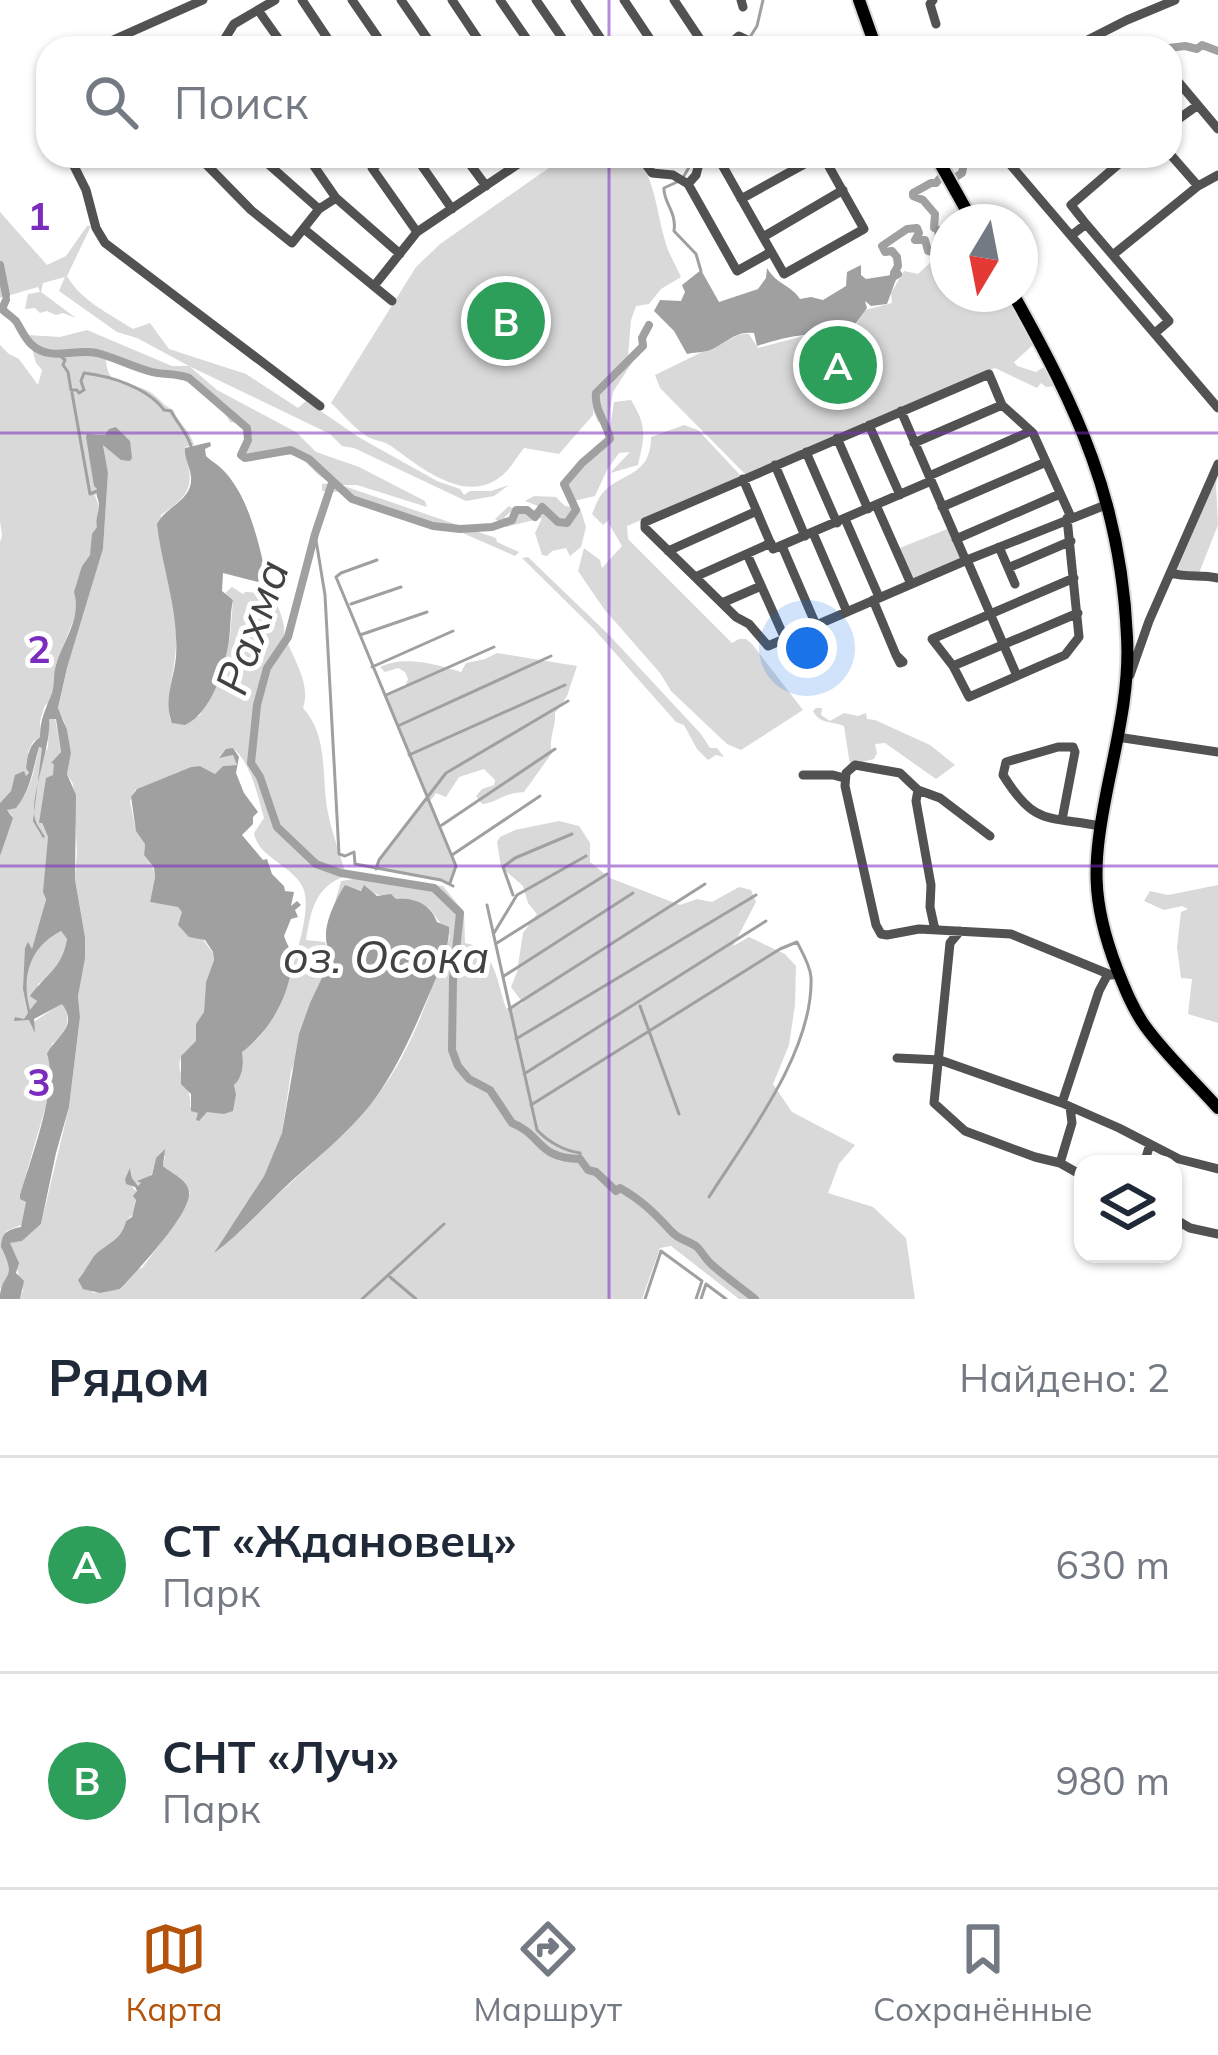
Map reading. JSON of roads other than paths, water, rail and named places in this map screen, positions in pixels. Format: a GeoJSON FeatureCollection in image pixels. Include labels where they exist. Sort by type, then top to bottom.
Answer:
{"type":"FeatureCollection","features":[{"type":"Feature","properties":{"kind":"main road"},"geometry":{"type":"LineString","coordinates":[[859,0],[872,36]]}},
{"type":"Feature","properties":{"kind":"main road"},"geometry":{"type":"LineString","coordinates":[[942,168],[963,204]]}},
{"type":"Feature","properties":{"kind":"main road"},"geometry":{"type":"LineString","coordinates":[[1023,312],[1064,386],[1108,504],[1133,645],[1096,858],[1098,907],[1113,974],[1144,1025],[1218,1108]]}},
{"type":"Feature","properties":{"kind":"street"},"geometry":{"type":"LineString","coordinates":[[122,36],[203,0]]}},
{"type":"Feature","properties":{"kind":"street"},"geometry":{"type":"LineString","coordinates":[[227,36],[234,24],[275,0]]}},
{"type":"Feature","properties":{"kind":"street"},"geometry":{"type":"LineString","coordinates":[[302,0],[326,36]]}},
{"type":"Feature","properties":{"kind":"street"},"geometry":{"type":"LineString","coordinates":[[352,0],[377,36]]}},
{"type":"Feature","properties":{"kind":"street"},"geometry":{"type":"LineString","coordinates":[[400,0],[426,36]]}},
{"type":"Feature","properties":{"kind":"street"},"geometry":{"type":"LineString","coordinates":[[452,0],[476,36]]}},
{"type":"Feature","properties":{"kind":"street"},"geometry":{"type":"LineString","coordinates":[[500,0],[525,36]]}},
{"type":"Feature","properties":{"kind":"street"},"geometry":{"type":"LineString","coordinates":[[536,0],[560,36]]}},
{"type":"Feature","properties":{"kind":"street"},"geometry":{"type":"LineString","coordinates":[[575,0],[599,36]]}},
{"type":"Feature","properties":{"kind":"street"},"geometry":{"type":"LineString","coordinates":[[624,0],[648,36]]}},
{"type":"Feature","properties":{"kind":"street"},"geometry":{"type":"LineString","coordinates":[[674,0],[698,36]]}},
{"type":"Feature","properties":{"kind":"street"},"geometry":{"type":"LineString","coordinates":[[933,0],[936,24]]}},
{"type":"Feature","properties":{"kind":"street"},"geometry":{"type":"LineString","coordinates":[[1096,36],[1175,0]]}},
{"type":"Feature","properties":{"kind":"street"},"geometry":{"type":"LineString","coordinates":[[259,10],[277,36]]}},
{"type":"Feature","properties":{"kind":"street"},"geometry":{"type":"LineString","coordinates":[[1182,86],[1218,129]]}},
{"type":"Feature","properties":{"kind":"street"},"geometry":{"type":"LineString","coordinates":[[1182,116],[1198,105]]}},
{"type":"Feature","properties":{"kind":"street"},"geometry":{"type":"LineString","coordinates":[[75,168],[105,243],[320,406]]}},
{"type":"Feature","properties":{"kind":"street"},"geometry":{"type":"LineString","coordinates":[[210,168],[292,243],[319,209],[336,199]]}},
{"type":"Feature","properties":{"kind":"street"},"geometry":{"type":"LineString","coordinates":[[273,168],[319,209]]}},
{"type":"Feature","properties":{"kind":"street"},"geometry":{"type":"LineString","coordinates":[[315,168],[336,199],[400,254]]}},
{"type":"Feature","properties":{"kind":"street"},"geometry":{"type":"LineString","coordinates":[[371,168],[417,232]]}},
{"type":"Feature","properties":{"kind":"street"},"geometry":{"type":"LineString","coordinates":[[423,168],[452,209]]}},
{"type":"Feature","properties":{"kind":"street"},"geometry":{"type":"LineString","coordinates":[[473,168],[486,186]]}},
{"type":"Feature","properties":{"kind":"street"},"geometry":{"type":"LineString","coordinates":[[374,286],[417,232],[509,168]]}},
{"type":"Feature","properties":{"kind":"street"},"geometry":{"type":"LineString","coordinates":[[648,168],[683,180],[696,175],[698,168]]}},
{"type":"Feature","properties":{"kind":"street"},"geometry":{"type":"LineString","coordinates":[[724,168],[784,274],[864,229],[829,168]]}},
{"type":"Feature","properties":{"kind":"street"},"geometry":{"type":"LineString","coordinates":[[742,199],[799,168]]}},
{"type":"Feature","properties":{"kind":"street"},"geometry":{"type":"LineString","coordinates":[[1013,168],[1218,408]]}},
{"type":"Feature","properties":{"kind":"street"},"geometry":{"type":"LineString","coordinates":[[1114,168],[1071,205],[1169,321],[1155,334]]}},
{"type":"Feature","properties":{"kind":"street"},"geometry":{"type":"LineString","coordinates":[[1182,168],[1198,186]]}},
{"type":"Feature","properties":{"kind":"street"},"geometry":{"type":"LineString","coordinates":[[1114,254],[1218,175]]}},
{"type":"Feature","properties":{"kind":"street"},"geometry":{"type":"LineString","coordinates":[[683,180],[737,271],[771,252]]}},
{"type":"Feature","properties":{"kind":"street"},"geometry":{"type":"LineString","coordinates":[[763,237],[843,190]]}},
{"type":"Feature","properties":{"kind":"street"},"geometry":{"type":"LineString","coordinates":[[1072,236],[1086,224]]}},
{"type":"Feature","properties":{"kind":"street"},"geometry":{"type":"LineString","coordinates":[[304,229],[392,301]]}},
{"type":"Feature","properties":{"kind":"street"},"geometry":{"type":"LineString","coordinates":[[1074,578],[932,639],[969,697],[1067,653],[1079,634],[1069,518],[1031,431],[1002,405],[988,374],[645,522],[645,528],[668,551],[769,646],[966,560],[1069,518],[1108,504]]}},
{"type":"Feature","properties":{"kind":"street"},"geometry":{"type":"LineString","coordinates":[[914,442],[1002,405]]}},
{"type":"Feature","properties":{"kind":"street"},"geometry":{"type":"LineString","coordinates":[[901,411],[1017,676]]}},
{"type":"Feature","properties":{"kind":"street"},"geometry":{"type":"LineString","coordinates":[[869,424],[900,495]]}},
{"type":"Feature","properties":{"kind":"street"},"geometry":{"type":"LineString","coordinates":[[695,577],[841,521],[1031,431]]}},
{"type":"Feature","properties":{"kind":"street"},"geometry":{"type":"LineString","coordinates":[[837,438],[910,584]]}},
{"type":"Feature","properties":{"kind":"street"},"geometry":{"type":"LineString","coordinates":[[806,452],[876,599],[896,655]]}},
{"type":"Feature","properties":{"kind":"street"},"geometry":{"type":"LineString","coordinates":[[942,507],[1046,462]]}},
{"type":"Feature","properties":{"kind":"street"},"geometry":{"type":"LineString","coordinates":[[1133,645],[1171,573],[1218,464]]}},
{"type":"Feature","properties":{"kind":"street"},"geometry":{"type":"LineString","coordinates":[[775,465],[847,612]]}},
{"type":"Feature","properties":{"kind":"street"},"geometry":{"type":"LineString","coordinates":[[743,479],[816,625]]}},
{"type":"Feature","properties":{"kind":"street"},"geometry":{"type":"LineString","coordinates":[[956,539],[1060,494]]}},
{"type":"Feature","properties":{"kind":"street"},"geometry":{"type":"LineString","coordinates":[[668,551],[757,511]]}},
{"type":"Feature","properties":{"kind":"street"},"geometry":{"type":"LineString","coordinates":[[1008,568],[1070,541]]}},
{"type":"Feature","properties":{"kind":"street"},"geometry":{"type":"LineString","coordinates":[[999,547],[1015,584]]}},
{"type":"Feature","properties":{"kind":"street"},"geometry":{"type":"LineString","coordinates":[[747,554],[785,638]]}},
{"type":"Feature","properties":{"kind":"street"},"geometry":{"type":"LineString","coordinates":[[1171,573],[1218,578]]}},
{"type":"Feature","properties":{"kind":"street"},"geometry":{"type":"LineString","coordinates":[[722,603],[761,586]]}},
{"type":"Feature","properties":{"kind":"street"},"geometry":{"type":"LineString","coordinates":[[953,666],[1078,614]]}},
{"type":"Feature","properties":{"kind":"street"},"geometry":{"type":"LineString","coordinates":[[1117,736],[1218,752]]}},
{"type":"Feature","properties":{"kind":"street"},"geometry":{"type":"LineString","coordinates":[[1061,820],[1073,747],[1006,762],[1003,775],[1015,796],[1035,815],[1061,820],[1101,826]]}},
{"type":"Feature","properties":{"kind":"street"},"geometry":{"type":"LineString","coordinates":[[990,836],[940,798],[918,790],[900,772],[865,764],[849,767],[845,776],[876,925],[883,935],[920,929],[1017,935],[1113,974],[1100,991],[1066,1105],[1072,1123],[1060,1163]]}},
{"type":"Feature","properties":{"kind":"street"},"geometry":{"type":"LineString","coordinates":[[803,775],[845,776]]}},
{"type":"Feature","properties":{"kind":"street"},"geometry":{"type":"LineString","coordinates":[[918,790],[935,930]]}},
{"type":"Feature","properties":{"kind":"street"},"geometry":{"type":"LineString","coordinates":[[960,932],[950,943],[933,1102],[964,1131],[1074,1171]]}},
{"type":"Feature","properties":{"kind":"street"},"geometry":{"type":"LineString","coordinates":[[897,1058],[940,1060],[1066,1105],[1194,1164],[1218,1169]]}},
{"type":"Feature","properties":{"kind":"street"},"geometry":{"type":"LineString","coordinates":[[1147,1155],[1150,1144]]}},
{"type":"Feature","properties":{"kind":"street"},"geometry":{"type":"LineString","coordinates":[[1182,1223],[1218,1234]]}},
{"type":"Feature","properties":{"kind":"water"},"geometry":{"type":"Polygon","coordinates":[[[861,265],[866,279],[898,274],[887,304],[871,306],[865,301],[867,308],[841,338],[799,336],[757,346],[754,333],[747,333],[707,351],[687,354],[674,331],[654,311],[660,300],[681,301],[682,285],[701,270],[719,302],[758,289],[767,268],[800,299],[823,300],[846,286],[847,272],[861,265]]]}},
{"type":"Feature","properties":{"kind":"water"},"geometry":{"type":"Polygon","coordinates":[[[116,427],[130,441],[132,458],[121,460],[103,445],[108,473],[103,549],[58,708],[71,753],[67,774],[76,795],[75,879],[85,937],[69,1107],[41,1224],[22,1241],[10,1243],[19,1263],[16,1273],[24,1281],[20,1299],[0,1299],[9,1272],[1,1247],[7,1232],[21,1227],[26,1202],[20,1195],[49,1085],[47,1054],[68,1019],[62,1004],[34,1019],[35,1033],[29,1020],[14,1021],[28,1013],[23,989],[25,948],[28,942],[32,949],[46,899],[48,837],[39,823],[46,778],[53,775],[51,763],[61,752],[56,719],[49,719],[38,784],[39,747],[25,794],[16,808],[7,810],[13,818],[0,856],[0,803],[11,791],[15,775],[29,773],[28,755],[40,737],[56,665],[74,620],[74,592],[97,527],[99,503],[86,437],[105,435],[116,427]],[[61,931],[35,955],[27,975],[30,1010],[37,1001],[30,996],[57,964],[67,939],[61,931]]]}},
{"type":"Feature","properties":{"kind":"water"},"geometry":{"type":"Polygon","coordinates":[[[210,442],[206,456],[231,479],[245,503],[265,571],[258,582],[223,573],[222,591],[233,600],[224,663],[210,700],[185,725],[172,723],[170,715],[176,640],[157,524],[188,492],[185,448],[210,442]]]}},
{"type":"Feature","properties":{"kind":"water"},"geometry":{"type":"Polygon","coordinates":[[[233,748],[239,757],[236,773],[258,812],[242,835],[267,859],[285,891],[294,892],[291,906],[297,901],[301,905],[284,936],[292,959],[287,988],[269,1024],[242,1052],[233,1111],[207,1112],[199,1121],[198,1113],[191,1111],[191,1094],[181,1084],[181,1056],[196,1041],[213,952],[205,940],[189,937],[178,925],[182,912],[178,907],[150,902],[154,868],[136,831],[131,797],[137,789],[191,767],[215,774],[223,766],[237,765],[233,755],[219,758],[233,748]]]}},
{"type":"Feature","properties":{"kind":"water","name":"оз. Осока"},"geometry":{"type":"Polygon","coordinates":[[[345,885],[361,891],[364,885],[377,896],[391,894],[426,906],[437,922],[449,927],[443,959],[402,1054],[371,1104],[214,1253],[264,1176],[282,1133],[299,1034],[331,959],[327,925],[345,885]]]}},
{"type":"Feature","properties":{"kind":"water"},"geometry":{"type":"Polygon","coordinates":[[[165,1149],[163,1166],[188,1188],[182,1214],[120,1289],[100,1293],[83,1289],[78,1280],[92,1259],[132,1217],[137,1191],[126,1184],[130,1168],[138,1186],[137,1181],[152,1175],[156,1158],[165,1149]]]}},
{"type":"Feature","properties":{"kind":"waterway"},"geometry":{"type":"LineString","coordinates":[[751,36],[763,0]]}},
{"type":"Feature","properties":{"kind":"waterway"},"geometry":{"type":"LineString","coordinates":[[1182,46],[1197,49],[1202,45],[1218,51]]}},
{"type":"Feature","properties":{"kind":"waterway"},"geometry":{"type":"LineString","coordinates":[[684,176],[689,168]]}},
{"type":"Feature","properties":{"kind":"waterway"},"geometry":{"type":"LineString","coordinates":[[893,277],[898,274],[894,273],[897,257],[882,246],[907,229],[917,228],[915,240],[925,240],[928,251],[938,254],[935,214],[913,193],[940,178],[953,179],[963,168]]}},
{"type":"Feature","properties":{"kind":"waterway"},"geometry":{"type":"LineString","coordinates":[[677,182],[664,188],[674,231],[696,254],[701,271]]}},
{"type":"Feature","properties":{"kind":"waterway","name":"Рахма"},"geometry":{"type":"LineString","coordinates":[[0,265],[6,295]]}},
{"type":"Feature","properties":{"kind":"waterway"},"geometry":{"type":"LineString","coordinates":[[6,300],[2,309],[39,350],[97,353],[152,372],[189,378],[247,428],[241,455],[245,458],[291,450],[309,459],[352,499],[433,526],[460,529],[492,527],[512,520],[516,510],[527,510],[535,517],[542,507],[558,522],[567,523],[576,510],[564,484],[610,439],[596,393],[643,346],[649,325]]}},
{"type":"Feature","properties":{"kind":"waterway"},"geometry":{"type":"LineString","coordinates":[[59,355],[65,360],[71,390],[84,390],[84,373],[128,384],[171,411],[191,446]]}},
{"type":"Feature","properties":{"kind":"waterway"},"geometry":{"type":"LineString","coordinates":[[72,393],[90,494],[97,491]]}},
{"type":"Feature","properties":{"kind":"waterway","name":"Рахма"},"geometry":{"type":"LineString","coordinates":[[332,483],[288,637],[267,668],[257,705],[251,763],[277,827],[316,864],[341,873],[434,888],[460,913],[452,1050],[458,1066],[469,1079],[490,1090],[512,1123],[555,1155],[580,1159],[616,1191],[620,1188],[635,1198],[755,1299]]}},
{"type":"Feature","properties":{"kind":"waterway"},"geometry":{"type":"LineString","coordinates":[[315,534],[325,595],[339,854],[354,852],[355,864],[453,886]]}},
{"type":"Feature","properties":{"kind":"waterway"},"geometry":{"type":"LineString","coordinates":[[377,560],[336,577],[456,866],[450,883]]}},
{"type":"Feature","properties":{"kind":"waterway"},"geometry":{"type":"LineString","coordinates":[[351,604],[401,587]]}},
{"type":"Feature","properties":{"kind":"waterway"},"geometry":{"type":"LineString","coordinates":[[360,635],[427,612]]}},
{"type":"Feature","properties":{"kind":"waterway"},"geometry":{"type":"LineString","coordinates":[[372,667],[453,631]]}},
{"type":"Feature","properties":{"kind":"waterway"},"geometry":{"type":"LineString","coordinates":[[386,695],[494,647]]}},
{"type":"Feature","properties":{"kind":"waterway"},"geometry":{"type":"LineString","coordinates":[[400,725],[551,656]]}},
{"type":"Feature","properties":{"kind":"waterway"},"geometry":{"type":"LineString","coordinates":[[409,755],[565,685]]}},
{"type":"Feature","properties":{"kind":"waterway"},"geometry":{"type":"LineString","coordinates":[[376,869],[446,773],[568,701]]}},
{"type":"Feature","properties":{"kind":"waterway"},"geometry":{"type":"LineString","coordinates":[[442,825],[555,749]]}},
{"type":"Feature","properties":{"kind":"waterway"},"geometry":{"type":"LineString","coordinates":[[452,855],[540,796]]}},
{"type":"Feature","properties":{"kind":"waterway"},"geometry":{"type":"LineString","coordinates":[[513,895],[503,867],[572,834]]}},
{"type":"Feature","properties":{"kind":"waterway"},"geometry":{"type":"LineString","coordinates":[[494,933],[517,895],[586,856]]}},
{"type":"Feature","properties":{"kind":"waterway"},"geometry":{"type":"LineString","coordinates":[[497,943],[607,874]]}},
{"type":"Feature","properties":{"kind":"waterway"},"geometry":{"type":"LineString","coordinates":[[509,1009],[705,884]]}},
{"type":"Feature","properties":{"kind":"waterway"},"geometry":{"type":"LineString","coordinates":[[504,976],[633,893]]}},
{"type":"Feature","properties":{"kind":"waterway"},"geometry":{"type":"LineString","coordinates":[[516,1039],[756,895]]}},
{"type":"Feature","properties":{"kind":"waterway"},"geometry":{"type":"LineString","coordinates":[[487,905],[537,1130],[557,1145],[580,1153],[580,1159]]}},
{"type":"Feature","properties":{"kind":"waterway"},"geometry":{"type":"LineString","coordinates":[[524,1074],[766,921]]}},
{"type":"Feature","properties":{"kind":"waterway"},"geometry":{"type":"LineString","coordinates":[[531,1105],[797,942],[811,977],[802,1034],[759,1121],[709,1197]]}},
{"type":"Feature","properties":{"kind":"waterway"},"geometry":{"type":"LineString","coordinates":[[640,1006],[679,1114]]}},
{"type":"Feature","properties":{"kind":"waterway"},"geometry":{"type":"LineString","coordinates":[[362,1299],[444,1224]]}},
{"type":"Feature","properties":{"kind":"waterway"},"geometry":{"type":"LineString","coordinates":[[645,1299],[661,1251],[702,1281],[696,1299]]}},
{"type":"Feature","properties":{"kind":"waterway"},"geometry":{"type":"LineString","coordinates":[[390,1277],[416,1299]]}},
{"type":"Feature","properties":{"kind":"waterway"},"geometry":{"type":"LineString","coordinates":[[701,1299],[706,1284],[726,1299]]}},
{"type":"Feature","properties":{"kind":"place","name":"СНТ «Луч»"},"geometry":{"type":"Point","coordinates":[506,321]}},
{"type":"Feature","properties":{"kind":"place","name":"СТ «Ждановец»"},"geometry":{"type":"Point","coordinates":[838,365]}}]}
